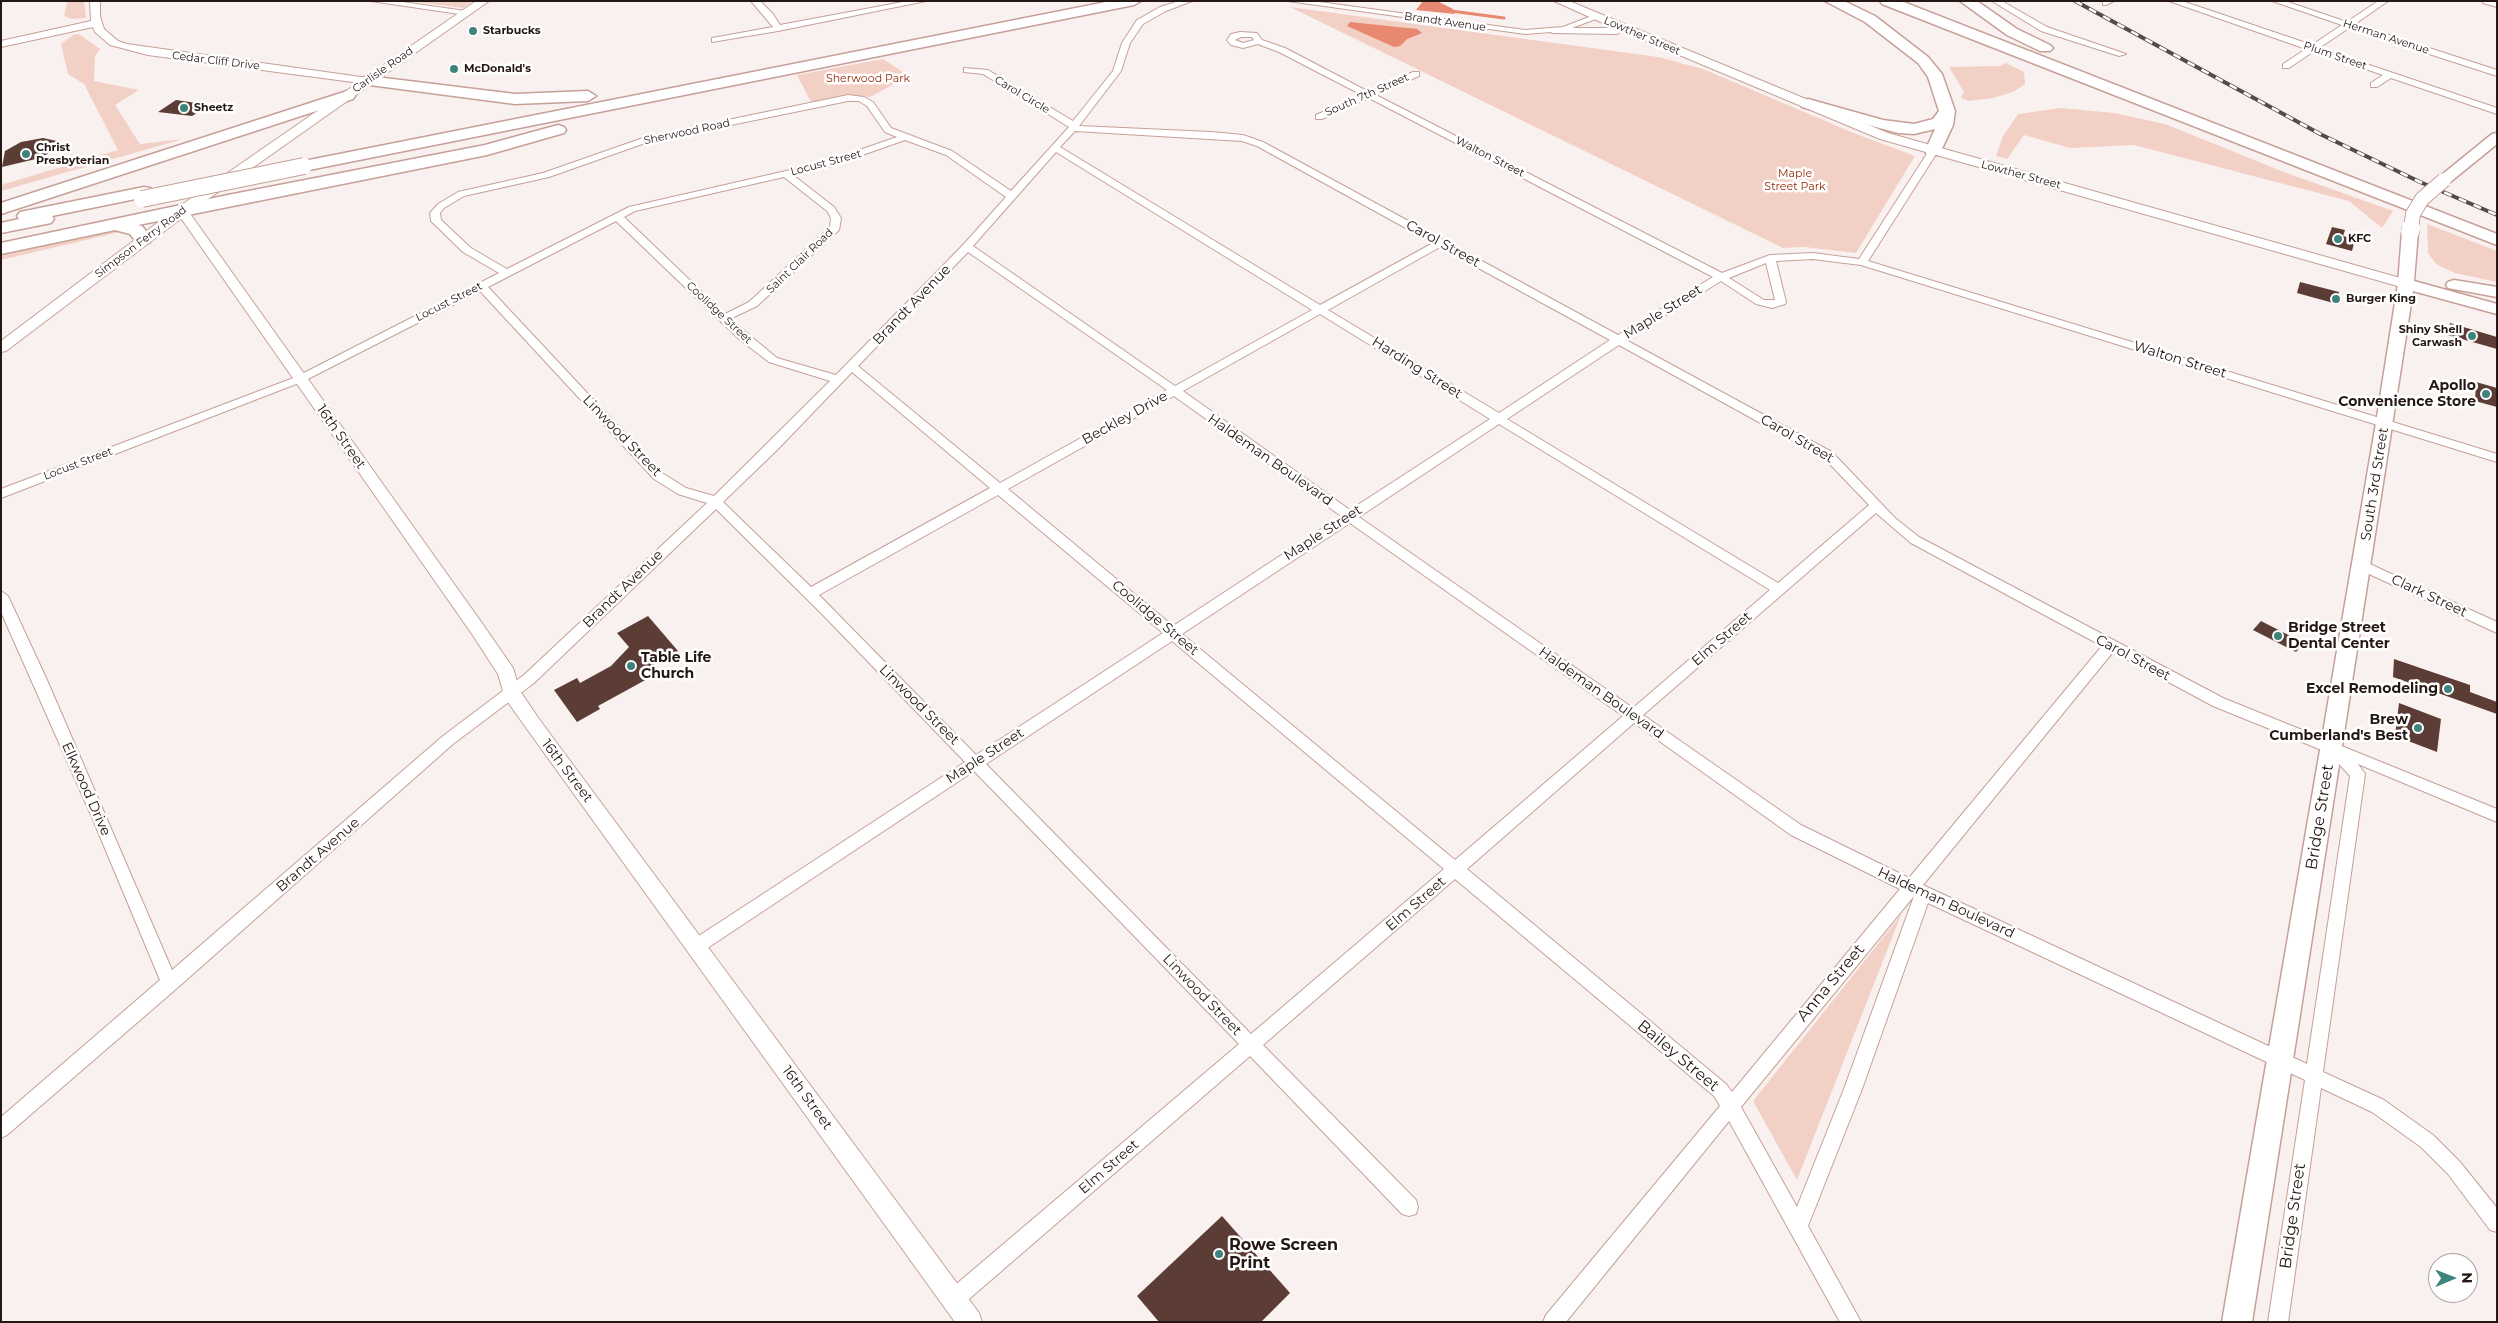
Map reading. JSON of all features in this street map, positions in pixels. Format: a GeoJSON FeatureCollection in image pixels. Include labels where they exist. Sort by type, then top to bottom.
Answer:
{"type":"FeatureCollection","features":[{"type":"Feature","properties":{"kind":"highway"},"geometry":{"type":"LineString","coordinates":[[831,55],[1081,1]]}},
{"type":"Feature","properties":{"kind":"highway"},"geometry":{"type":"LineString","coordinates":[[1,228],[143,196],[711,78],[1102,1]]}},
{"type":"Feature","properties":{"kind":"highway"},"geometry":{"type":"LineString","coordinates":[[304,163],[768,74],[1134,1]]}},
{"type":"Feature","properties":{"kind":"highway"},"geometry":{"type":"LineString","coordinates":[[1832,1],[1870,19],[1893,34],[1923,60],[1936,77],[1947,111],[1945,125],[1933,152]]}},
{"type":"Feature","properties":{"kind":"highway"},"geometry":{"type":"LineString","coordinates":[[1888,1],[2497,240]]}},
{"type":"Feature","properties":{"kind":"highway"},"geometry":{"type":"LineString","coordinates":[[1909,1],[2497,229]]}},
{"type":"Feature","properties":{"kind":"highway"},"geometry":{"type":"LineString","coordinates":[[1967,1],[2019,35],[2143,92]]}},
{"type":"Feature","properties":{"kind":"highway"},"geometry":{"type":"LineString","coordinates":[[1,249],[228,200],[487,150],[535,138],[590,118],[768,74]]}},
{"type":"Feature","properties":{"kind":"highway"},"geometry":{"type":"LineString","coordinates":[[368,81],[494,97],[538,99],[616,93],[711,78]]}},
{"type":"Feature","properties":{"kind":"highway"},"geometry":{"type":"LineString","coordinates":[[1,209],[347,96]]}},
{"type":"Feature","properties":{"kind":"highway"},"geometry":{"type":"LineString","coordinates":[[1808,104],[1881,125],[1914,129],[1939,123],[1947,111]]}},
{"type":"Feature","properties":{"kind":"highway"},"geometry":{"type":"LineString","coordinates":[[268,122],[293,120],[298,123],[290,136]]}},
{"type":"Feature","properties":{"kind":"highway"},"geometry":{"type":"LineString","coordinates":[[1,221],[143,196]]}},
{"type":"Feature","properties":{"kind":"highway"},"geometry":{"type":"LineString","coordinates":[[192,227],[209,211],[228,200]]}},
{"type":"Feature","properties":{"kind":"highway"},"geometry":{"type":"LineString","coordinates":[[114,224],[136,230],[143,239]]}},
{"type":"Feature","properties":{"kind":"main road","name":"Carlisle Road"},"geometry":{"type":"LineString","coordinates":[[290,136],[484,1]]}},
{"type":"Feature","properties":{"kind":"main road"},"geometry":{"type":"LineString","coordinates":[[2487,1],[2497,4]]}},
{"type":"Feature","properties":{"kind":"main road"},"geometry":{"type":"LineString","coordinates":[[1556,31],[1570,20],[1570,13],[1561,2]]}},
{"type":"Feature","properties":{"kind":"main road","name":"Lowther Street"},"geometry":{"type":"LineString","coordinates":[[1561,2],[1871,131],[1933,152],[2497,309]]}},
{"type":"Feature","properties":{"kind":"main road"},"geometry":{"type":"LineString","coordinates":[[1556,31],[1609,30],[1646,37]]}},
{"type":"Feature","properties":{"kind":"main road","name":"Simpson Ferry Road"},"geometry":{"type":"LineString","coordinates":[[1,348],[143,239],[290,136]]}},
{"type":"Feature","properties":{"kind":"main road","name":"South 3rd Street"},"geometry":{"type":"LineString","coordinates":[[2331,748],[2385,424],[2406,284],[2413,214],[2422,199],[2497,137]]}},
{"type":"Feature","properties":{"kind":"main road"},"geometry":{"type":"LineString","coordinates":[[2406,284],[2438,282],[2497,292]]}},
{"type":"Feature","properties":{"kind":"main road","name":"Bridge Street"},"geometry":{"type":"LineString","coordinates":[[2237,1322],[2331,748]]}},
{"type":"Feature","properties":{"kind":"street"},"geometry":{"type":"LineString","coordinates":[[1,38],[54,28],[68,28],[96,23],[95,1]]}},
{"type":"Feature","properties":{"kind":"street"},"geometry":{"type":"LineString","coordinates":[[375,1],[466,14]]}},
{"type":"Feature","properties":{"kind":"street"},"geometry":{"type":"LineString","coordinates":[[755,1],[777,28]]}},
{"type":"Feature","properties":{"kind":"street"},"geometry":{"type":"LineString","coordinates":[[715,40],[921,1]]}},
{"type":"Feature","properties":{"kind":"street","name":"Brandt Avenue"},"geometry":{"type":"LineString","coordinates":[[1,1129],[170,984],[448,740],[511,693],[538,670],[840,380],[967,247],[1074,127],[1117,71],[1126,43],[1136,27],[1153,13],[1188,1]]}},
{"type":"Feature","properties":{"kind":"street","name":"Brandt Avenue"},"geometry":{"type":"LineString","coordinates":[[1292,1],[1525,32],[1556,31],[1597,17]]}},
{"type":"Feature","properties":{"kind":"street"},"geometry":{"type":"LineString","coordinates":[[1996,1],[2044,29],[2122,54]]}},
{"type":"Feature","properties":{"kind":"street","name":"Plum Street"},"geometry":{"type":"LineString","coordinates":[[2173,1],[2497,111]]}},
{"type":"Feature","properties":{"kind":"street","name":"Herman Avenue"},"geometry":{"type":"LineString","coordinates":[[2276,1],[2497,73]]}},
{"type":"Feature","properties":{"kind":"street"},"geometry":{"type":"LineString","coordinates":[[2286,66],[2384,1]]}},
{"type":"Feature","properties":{"kind":"street","name":"Cedar Cliff Drive"},"geometry":{"type":"LineString","coordinates":[[96,23],[99,30],[114,43],[148,52],[368,81]]}},
{"type":"Feature","properties":{"kind":"street"},"geometry":{"type":"LineString","coordinates":[[1,44],[56,34],[68,28]]}},
{"type":"Feature","properties":{"kind":"street","name":"Walton Street"},"geometry":{"type":"LineString","coordinates":[[1258,41],[1282,50],[1721,276],[1760,302],[1776,304],[1780,302],[1770,258]]}},
{"type":"Feature","properties":{"kind":"street","name":"Carol Circle"},"geometry":{"type":"LineString","coordinates":[[967,70],[985,72],[1074,127]]}},
{"type":"Feature","properties":{"kind":"street","name":"South 7th Street"},"geometry":{"type":"LineString","coordinates":[[1319,117],[1416,74]]}},
{"type":"Feature","properties":{"kind":"street"},"geometry":{"type":"LineString","coordinates":[[2374,85],[2389,74]]}},
{"type":"Feature","properties":{"kind":"street","name":"Sherwood Road"},"geometry":{"type":"LineString","coordinates":[[506,273],[467,250],[450,236],[436,221],[435,213],[441,206],[461,194],[546,174],[646,140],[842,99],[856,98],[868,102],[884,128],[949,153],[1012,196]]}},
{"type":"Feature","properties":{"kind":"street","name":"Carol Street"},"geometry":{"type":"LineString","coordinates":[[1074,127],[1248,139],[1828,455],[1837,462],[1876,506],[1915,540],[2110,646],[2218,702],[2454,796],[2497,816]]}},
{"type":"Feature","properties":{"kind":"street","name":"Locust Street"},"geometry":{"type":"LineString","coordinates":[[1,494],[300,379],[617,216],[660,201],[786,174],[855,156],[904,136]]}},
{"type":"Feature","properties":{"kind":"street","name":"Harding Street"},"geometry":{"type":"LineString","coordinates":[[1055,148],[1322,309],[1778,590]]}},
{"type":"Feature","properties":{"kind":"street"},"geometry":{"type":"LineString","coordinates":[[1862,262],[1933,152]]}},
{"type":"Feature","properties":{"kind":"street","name":"Saint Clair Road"},"geometry":{"type":"LineString","coordinates":[[724,318],[754,304],[834,228],[836,218],[831,209],[786,174]]}},
{"type":"Feature","properties":{"kind":"street","name":"16th Street"},"geometry":{"type":"LineString","coordinates":[[182,211],[497,658],[507,673],[511,693],[970,1322]]}},
{"type":"Feature","properties":{"kind":"street","name":"Coolidge Street"},"geometry":{"type":"LineString","coordinates":[[617,216],[743,337],[772,360],[840,380]]}},
{"type":"Feature","properties":{"kind":"street","name":"Beckley Drive"},"geometry":{"type":"LineString","coordinates":[[810,594],[1440,243]]}},
{"type":"Feature","properties":{"kind":"street","name":"Haldeman Boulevard"},"geometry":{"type":"LineString","coordinates":[[967,247],[1174,390],[1796,830],[1831,849],[2281,1062],[2359,1096],[2407,1124],[2454,1168],[2497,1223]]}},
{"type":"Feature","properties":{"kind":"street","name":"Maple Street"},"geometry":{"type":"LineString","coordinates":[[697,946],[1618,340],[1721,276],[1770,258],[1812,256],[1862,262]]}},
{"type":"Feature","properties":{"kind":"street","name":"Walton Street"},"geometry":{"type":"LineString","coordinates":[[1862,262],[2497,458]]}},
{"type":"Feature","properties":{"kind":"street","name":"Linwood Street"},"geometry":{"type":"LineString","coordinates":[[481,286],[658,476],[682,491],[715,501],[810,594],[1409,1207]]}},
{"type":"Feature","properties":{"kind":"street","name":"Coolidge Street"},"geometry":{"type":"LineString","coordinates":[[853,366],[1456,870]]}},
{"type":"Feature","properties":{"kind":"street","name":"Elm Street"},"geometry":{"type":"LineString","coordinates":[[954,1299],[1456,870],[1876,506]]}},
{"type":"Feature","properties":{"kind":"street","name":"Clark Street"},"geometry":{"type":"LineString","coordinates":[[2362,565],[2497,628]]}},
{"type":"Feature","properties":{"kind":"street","name":"Elkwood Drive"},"geometry":{"type":"LineString","coordinates":[[1,596],[99,815],[170,984]]}},
{"type":"Feature","properties":{"kind":"street","name":"Anna Street"},"geometry":{"type":"LineString","coordinates":[[1553,1322],[1730,1104],[1917,890],[2110,646]]}},
{"type":"Feature","properties":{"kind":"street","name":"Bridge Street"},"geometry":{"type":"LineString","coordinates":[[2278,1322],[2358,774],[2331,748]]}},
{"type":"Feature","properties":{"kind":"street","name":"Bailey Street"},"geometry":{"type":"LineString","coordinates":[[1456,870],[1720,1090],[1730,1104],[1850,1322]]}},
{"type":"Feature","properties":{"kind":"street","name":"Anna Street"},"geometry":{"type":"LineString","coordinates":[[1798,1227],[1852,1089],[1917,890]]}},
{"type":"Feature","properties":{"kind":"green space"},"geometry":{"type":"Polygon","coordinates":[[[84,1],[86,18],[71,19],[64,16],[67,3],[84,1]]]}},
{"type":"Feature","properties":{"kind":"green space"},"geometry":{"type":"Polygon","coordinates":[[[409,1],[473,1],[463,8],[409,1]]]}},
{"type":"Feature","properties":{"kind":"green space","name":"Maple Street Park"},"geometry":{"type":"Polygon","coordinates":[[[1290,7],[1658,57],[1703,69],[1856,134],[1915,156],[1856,253],[1804,247],[1783,248],[1290,7]]]}},
{"type":"Feature","properties":{"kind":"green space"},"geometry":{"type":"Polygon","coordinates":[[[79,34],[100,49],[95,56],[94,81],[139,90],[115,105],[140,144],[183,139],[1,191],[1,185],[118,150],[84,84],[68,74],[61,44],[73,35],[79,34]]]}},
{"type":"Feature","properties":{"kind":"green space","name":"Sherwood Park"},"geometry":{"type":"Polygon","coordinates":[[[883,59],[909,76],[870,97],[851,95],[811,102],[797,75],[883,59]]]}},
{"type":"Feature","properties":{"kind":"green space"},"geometry":{"type":"Polygon","coordinates":[[[2006,63],[2024,72],[2025,84],[2013,92],[1993,98],[1969,101],[1961,98],[1964,92],[1949,67],[2000,66],[2006,63]]]}},
{"type":"Feature","properties":{"kind":"green space"},"geometry":{"type":"Polygon","coordinates":[[[2061,108],[2114,113],[2165,124],[2284,172],[2393,211],[2382,228],[2349,201],[2134,145],[2070,148],[2024,135],[2007,159],[1996,156],[2003,136],[2018,114],[2061,108]]]}},
{"type":"Feature","properties":{"kind":"green space"},"geometry":{"type":"Polygon","coordinates":[[[2427,224],[2497,251],[2497,282],[2455,273],[2436,264],[2428,253],[2427,224]]]}},
{"type":"Feature","properties":{"kind":"green space"},"geometry":{"type":"Polygon","coordinates":[[[115,230],[128,230],[1,260],[1,251],[115,230]]]}},
{"type":"Feature","properties":{"kind":"green space"},"geometry":{"type":"Polygon","coordinates":[[[1901,915],[1797,1180],[1753,1101],[1901,915]]]}},
{"type":"Feature","properties":{"kind":"shaded area"},"geometry":{"type":"Polygon","coordinates":[[[1423,1],[1437,1],[1453,9],[1455,14],[1416,10],[1423,1]]]}},
{"type":"Feature","properties":{"kind":"shaded area"},"geometry":{"type":"Polygon","coordinates":[[[1350,22],[1417,29],[1422,33],[1407,39],[1400,46],[1394,47],[1347,26],[1350,22]]]}},
{"type":"Feature","properties":{"kind":"building","name":"Sheetz"},"geometry":{"type":"Polygon","coordinates":[[[176,100],[210,105],[192,116],[158,112],[176,100]]]}},
{"type":"Feature","properties":{"kind":"building","name":"Christ Presbyterian"},"geometry":{"type":"Polygon","coordinates":[[[43,138],[57,141],[56,149],[40,158],[2,167],[5,151],[21,142],[43,138]]]}},
{"type":"Feature","properties":{"kind":"building","name":"KFC"},"geometry":{"type":"Polygon","coordinates":[[[2332,227],[2345,230],[2343,236],[2355,239],[2352,251],[2326,244],[2332,227]]]}},
{"type":"Feature","properties":{"kind":"building"},"geometry":{"type":"Polygon","coordinates":[[[2300,282],[2339,292],[2337,304],[2297,293],[2300,282]]]}},
{"type":"Feature","properties":{"kind":"building","name":"Shiny Shell Carwash"},"geometry":{"type":"Polygon","coordinates":[[[2450,323],[2497,337],[2497,349],[2448,335],[2450,323]]]}},
{"type":"Feature","properties":{"kind":"building","name":"Apollo Convenience Store"},"geometry":{"type":"Polygon","coordinates":[[[2476,382],[2497,388],[2497,407],[2475,401],[2476,382]]]}},
{"type":"Feature","properties":{"kind":"building","name":"Table Life Church"},"geometry":{"type":"Polygon","coordinates":[[[648,616],[678,651],[643,671],[649,678],[598,706],[600,709],[577,722],[554,690],[577,678],[580,683],[611,666],[629,647],[617,633],[648,616]]]}},
{"type":"Feature","properties":{"kind":"building","name":"Bridge Street Dental Center"},"geometry":{"type":"Polygon","coordinates":[[[2261,621],[2304,643],[2296,652],[2253,630],[2261,621]]]}},
{"type":"Feature","properties":{"kind":"building","name":"Excel Remodeling"},"geometry":{"type":"Polygon","coordinates":[[[2394,659],[2470,685],[2470,692],[2497,702],[2497,714],[2393,677],[2394,659]]]}},
{"type":"Feature","properties":{"kind":"building","name":"Brew Cumberland's Best"},"geometry":{"type":"Polygon","coordinates":[[[2399,703],[2441,719],[2437,752],[2395,736],[2399,703]]]}},
{"type":"Feature","properties":{"kind":"building","name":"Rowe Screen Print"},"geometry":{"type":"Polygon","coordinates":[[[1222,1216],[1290,1293],[1261,1322],[1159,1322],[1137,1296],[1222,1216]]]}},
{"type":"Feature","properties":{"kind":"waterway"},"geometry":{"type":"LineString","coordinates":[[1451,11],[1504,18]]}},
{"type":"Feature","properties":{"kind":"railway"},"geometry":{"type":"LineString","coordinates":[[2075,1],[2322,135],[2420,182],[2497,215]]}},
{"type":"Feature","properties":{"kind":"place","name":"Starbucks"},"geometry":{"type":"Point","coordinates":[473,31]}},
{"type":"Feature","properties":{"kind":"place","name":"McDonald's"},"geometry":{"type":"Point","coordinates":[454,69]}},
{"type":"Feature","properties":{"kind":"place","name":"Sheetz"},"geometry":{"type":"Point","coordinates":[184,108]}},
{"type":"Feature","properties":{"kind":"place","name":"Christ Presbyterian"},"geometry":{"type":"Point","coordinates":[26,154]}},
{"type":"Feature","properties":{"kind":"place","name":"KFC"},"geometry":{"type":"Point","coordinates":[2338,239]}},
{"type":"Feature","properties":{"kind":"place","name":"Burger King"},"geometry":{"type":"Point","coordinates":[2336,299]}},
{"type":"Feature","properties":{"kind":"place","name":"Shiny Shell Carwash"},"geometry":{"type":"Point","coordinates":[2472,336]}},
{"type":"Feature","properties":{"kind":"place","name":"Apollo Convenience Store"},"geometry":{"type":"Point","coordinates":[2486,394]}},
{"type":"Feature","properties":{"kind":"place","name":"Bridge Street Dental Center"},"geometry":{"type":"Point","coordinates":[2278,636]}},
{"type":"Feature","properties":{"kind":"place","name":"Table Life Church"},"geometry":{"type":"Point","coordinates":[631,666]}},
{"type":"Feature","properties":{"kind":"place","name":"Excel Remodeling"},"geometry":{"type":"Point","coordinates":[2448,689]}},
{"type":"Feature","properties":{"kind":"place","name":"Brew Cumberland's Best"},"geometry":{"type":"Point","coordinates":[2418,728]}},
{"type":"Feature","properties":{"kind":"place","name":"Rowe Screen Print"},"geometry":{"type":"Point","coordinates":[1219,1254]}}]}
